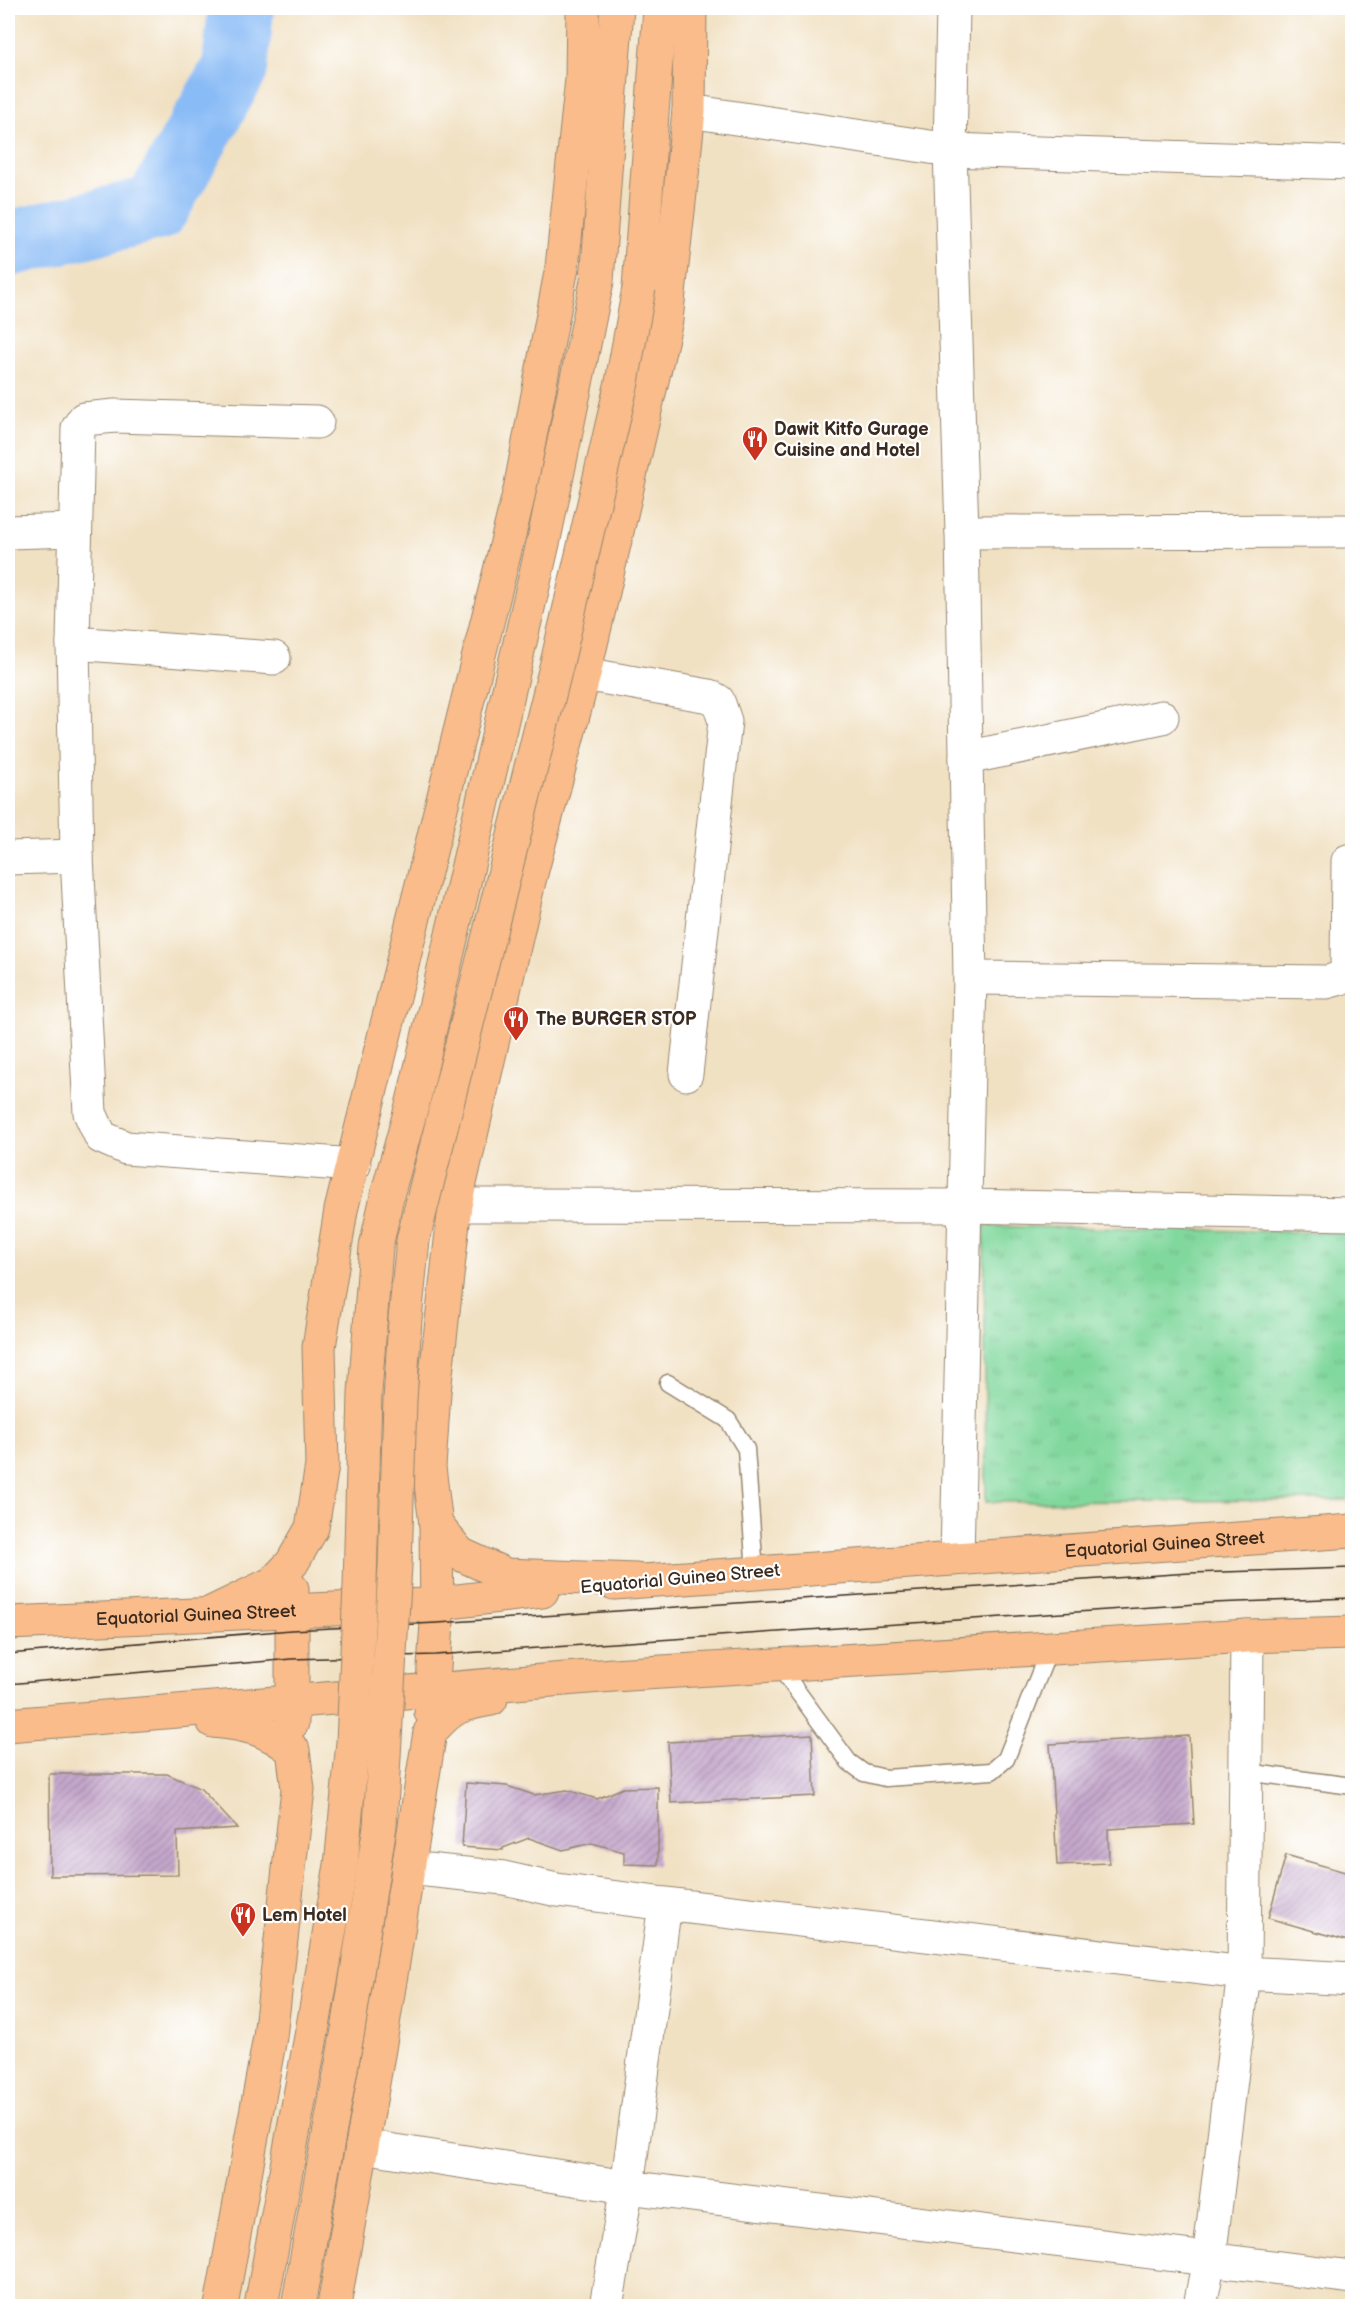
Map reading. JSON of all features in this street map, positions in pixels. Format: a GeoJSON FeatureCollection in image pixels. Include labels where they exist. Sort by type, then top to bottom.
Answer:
{"type":"FeatureCollection","features":[{"type":"Feature","properties":{"kind":"main road"},"geometry":{"type":"LineString","coordinates":[[211,1613],[273,1583],[292,1563],[312,1528],[322,1465],[320,1347],[341,1210],[520,490],[562,267],[582,79],[583,8]]}},
{"type":"Feature","properties":{"kind":"main road"},"geometry":{"type":"LineString","coordinates":[[261,2307],[341,1865],[353,1742],[360,1585],[364,1394],[376,1247],[388,1192],[413,1102],[536,571],[597,281],[617,8]]}},
{"type":"Feature","properties":{"kind":"main road"},"geometry":{"type":"LineString","coordinates":[[298,2307],[348,2030],[380,1826],[395,1566],[399,1400],[413,1240],[558,663],[622,382],[639,288],[660,8]]}},
{"type":"Feature","properties":{"kind":"main road"},"geometry":{"type":"LineString","coordinates":[[334,2307],[430,1732],[437,1603],[436,1525],[429,1467],[434,1392],[456,1205],[529,881],[584,674],[666,320],[689,111],[690,8]]}},
{"type":"Feature","properties":{"kind":"main road"},"geometry":{"type":"LineString","coordinates":[[436,1525],[460,1554],[506,1575],[636,1580]]}},
{"type":"Feature","properties":{"kind":"main road","name":"Equatorial Guinea Street"},"geometry":{"type":"LineString","coordinates":[[8,1623],[437,1603],[636,1580],[1353,1531]]}},
{"type":"Feature","properties":{"kind":"main road"},"geometry":{"type":"LineString","coordinates":[[221,2307],[270,2037],[298,1790],[293,1750],[291,1702],[292,1563]]}},
{"type":"Feature","properties":{"kind":"main road"},"geometry":{"type":"LineString","coordinates":[[8,1725],[613,1675],[1050,1647],[1247,1636],[1353,1633]]}},
{"type":"Feature","properties":{"kind":"main road"},"geometry":{"type":"LineString","coordinates":[[430,1732],[447,1713],[461,1705],[613,1675]]}},
{"type":"Feature","properties":{"kind":"main road"},"geometry":{"type":"LineString","coordinates":[[161,1713],[245,1724],[278,1737],[293,1750]]}},
{"type":"Feature","properties":{"kind":"street"},"geometry":{"type":"LineString","coordinates":[[953,8],[950,150],[962,532],[970,978],[957,1558]]}},
{"type":"Feature","properties":{"kind":"street"},"geometry":{"type":"LineString","coordinates":[[689,111],[950,150],[1353,164]]}},
{"type":"Feature","properties":{"kind":"street"},"geometry":{"type":"LineString","coordinates":[[317,422],[115,416],[84,419],[78,428],[73,643],[77,856],[90,1113],[101,1137],[126,1148],[354,1165]]}},
{"type":"Feature","properties":{"kind":"street"},"geometry":{"type":"LineString","coordinates":[[8,532],[75,530]]}},
{"type":"Feature","properties":{"kind":"street"},"geometry":{"type":"LineString","coordinates":[[962,532],[1353,531]]}},
{"type":"Feature","properties":{"kind":"street"},"geometry":{"type":"LineString","coordinates":[[73,643],[274,658]]}},
{"type":"Feature","properties":{"kind":"street"},"geometry":{"type":"LineString","coordinates":[[584,674],[709,696],[718,701],[725,721],[686,1074]]}},
{"type":"Feature","properties":{"kind":"street"},"geometry":{"type":"LineString","coordinates":[[966,758],[1162,717]]}},
{"type":"Feature","properties":{"kind":"street"},"geometry":{"type":"LineString","coordinates":[[8,858],[77,856]]}},
{"type":"Feature","properties":{"kind":"street"},"geometry":{"type":"LineString","coordinates":[[970,978],[1327,982],[1341,978],[1347,971],[1348,861]]}},
{"type":"Feature","properties":{"kind":"street"},"geometry":{"type":"LineString","coordinates":[[456,1205],[965,1206],[1353,1214]]}},
{"type":"Feature","properties":{"kind":"street"},"geometry":{"type":"LineString","coordinates":[[1200,2307],[1209,2259],[1244,1973],[1247,1636]]}},
{"type":"Feature","properties":{"kind":"street"},"geometry":{"type":"LineString","coordinates":[[408,1868],[504,1878],[556,1890],[665,1904],[1244,1973],[1353,1979]]}},
{"type":"Feature","properties":{"kind":"street"},"geometry":{"type":"LineString","coordinates":[[606,2307],[627,2187],[665,1904]]}},
{"type":"Feature","properties":{"kind":"street"},"geometry":{"type":"LineString","coordinates":[[362,2146],[627,2187],[1353,2277]]}},
{"type":"Feature","properties":{"kind":"lane"},"geometry":{"type":"LineString","coordinates":[[668,1383],[728,1420],[746,1449],[755,1572]]}},
{"type":"Feature","properties":{"kind":"lane"},"geometry":{"type":"LineString","coordinates":[[778,1665],[849,1762],[864,1773],[885,1778],[992,1771],[1006,1758],[1050,1647]]}},
{"type":"Feature","properties":{"kind":"lane"},"geometry":{"type":"LineString","coordinates":[[1246,1772],[1353,1786]]}},
{"type":"Feature","properties":{"kind":"green space"},"geometry":{"type":"Polygon","coordinates":[[[984,1226],[1352,1233],[1352,1500],[986,1502],[984,1226]]]}},
{"type":"Feature","properties":{"kind":"building"},"geometry":{"type":"Polygon","coordinates":[[[812,1734],[815,1796],[671,1803],[668,1742],[812,1734]]]}},
{"type":"Feature","properties":{"kind":"building"},"geometry":{"type":"Polygon","coordinates":[[[1189,1736],[1194,1824],[1108,1829],[1109,1863],[1057,1865],[1050,1744],[1189,1736]]]}},
{"type":"Feature","properties":{"kind":"building"},"geometry":{"type":"Polygon","coordinates":[[[49,1774],[167,1774],[201,1789],[237,1828],[177,1832],[178,1875],[50,1876],[49,1774]]]}},
{"type":"Feature","properties":{"kind":"building"},"geometry":{"type":"Polygon","coordinates":[[[466,1783],[507,1786],[534,1795],[567,1790],[597,1799],[623,1788],[658,1787],[658,1865],[624,1864],[624,1852],[592,1843],[563,1850],[529,1838],[503,1848],[503,1850],[462,1847],[466,1783]]]}},
{"type":"Feature","properties":{"kind":"building"},"geometry":{"type":"Polygon","coordinates":[[[1286,1855],[1352,1874],[1352,1942],[1268,1918],[1286,1855]]]}},
{"type":"Feature","properties":{"kind":"waterway"},"geometry":{"type":"LineString","coordinates":[[8,244],[156,208],[235,68],[241,8]]}},
{"type":"Feature","properties":{"kind":"tram line"},"geometry":{"type":"LineString","coordinates":[[8,1654],[291,1630],[437,1623],[1190,1573],[1352,1568]]}},
{"type":"Feature","properties":{"kind":"tram line"},"geometry":{"type":"LineString","coordinates":[[8,1684],[291,1659],[435,1655],[1212,1603],[1352,1598]]}},
{"type":"Feature","properties":{"kind":"place","name":"Dawit Kitfo Gurage Cuisine and Hotel"},"geometry":{"type":"Point","coordinates":[755,462]}},
{"type":"Feature","properties":{"kind":"place","name":"The BURGER STOP"},"geometry":{"type":"Point","coordinates":[516,1042]}},
{"type":"Feature","properties":{"kind":"place","name":"Lem Hotel"},"geometry":{"type":"Point","coordinates":[243,1938]}}]}
